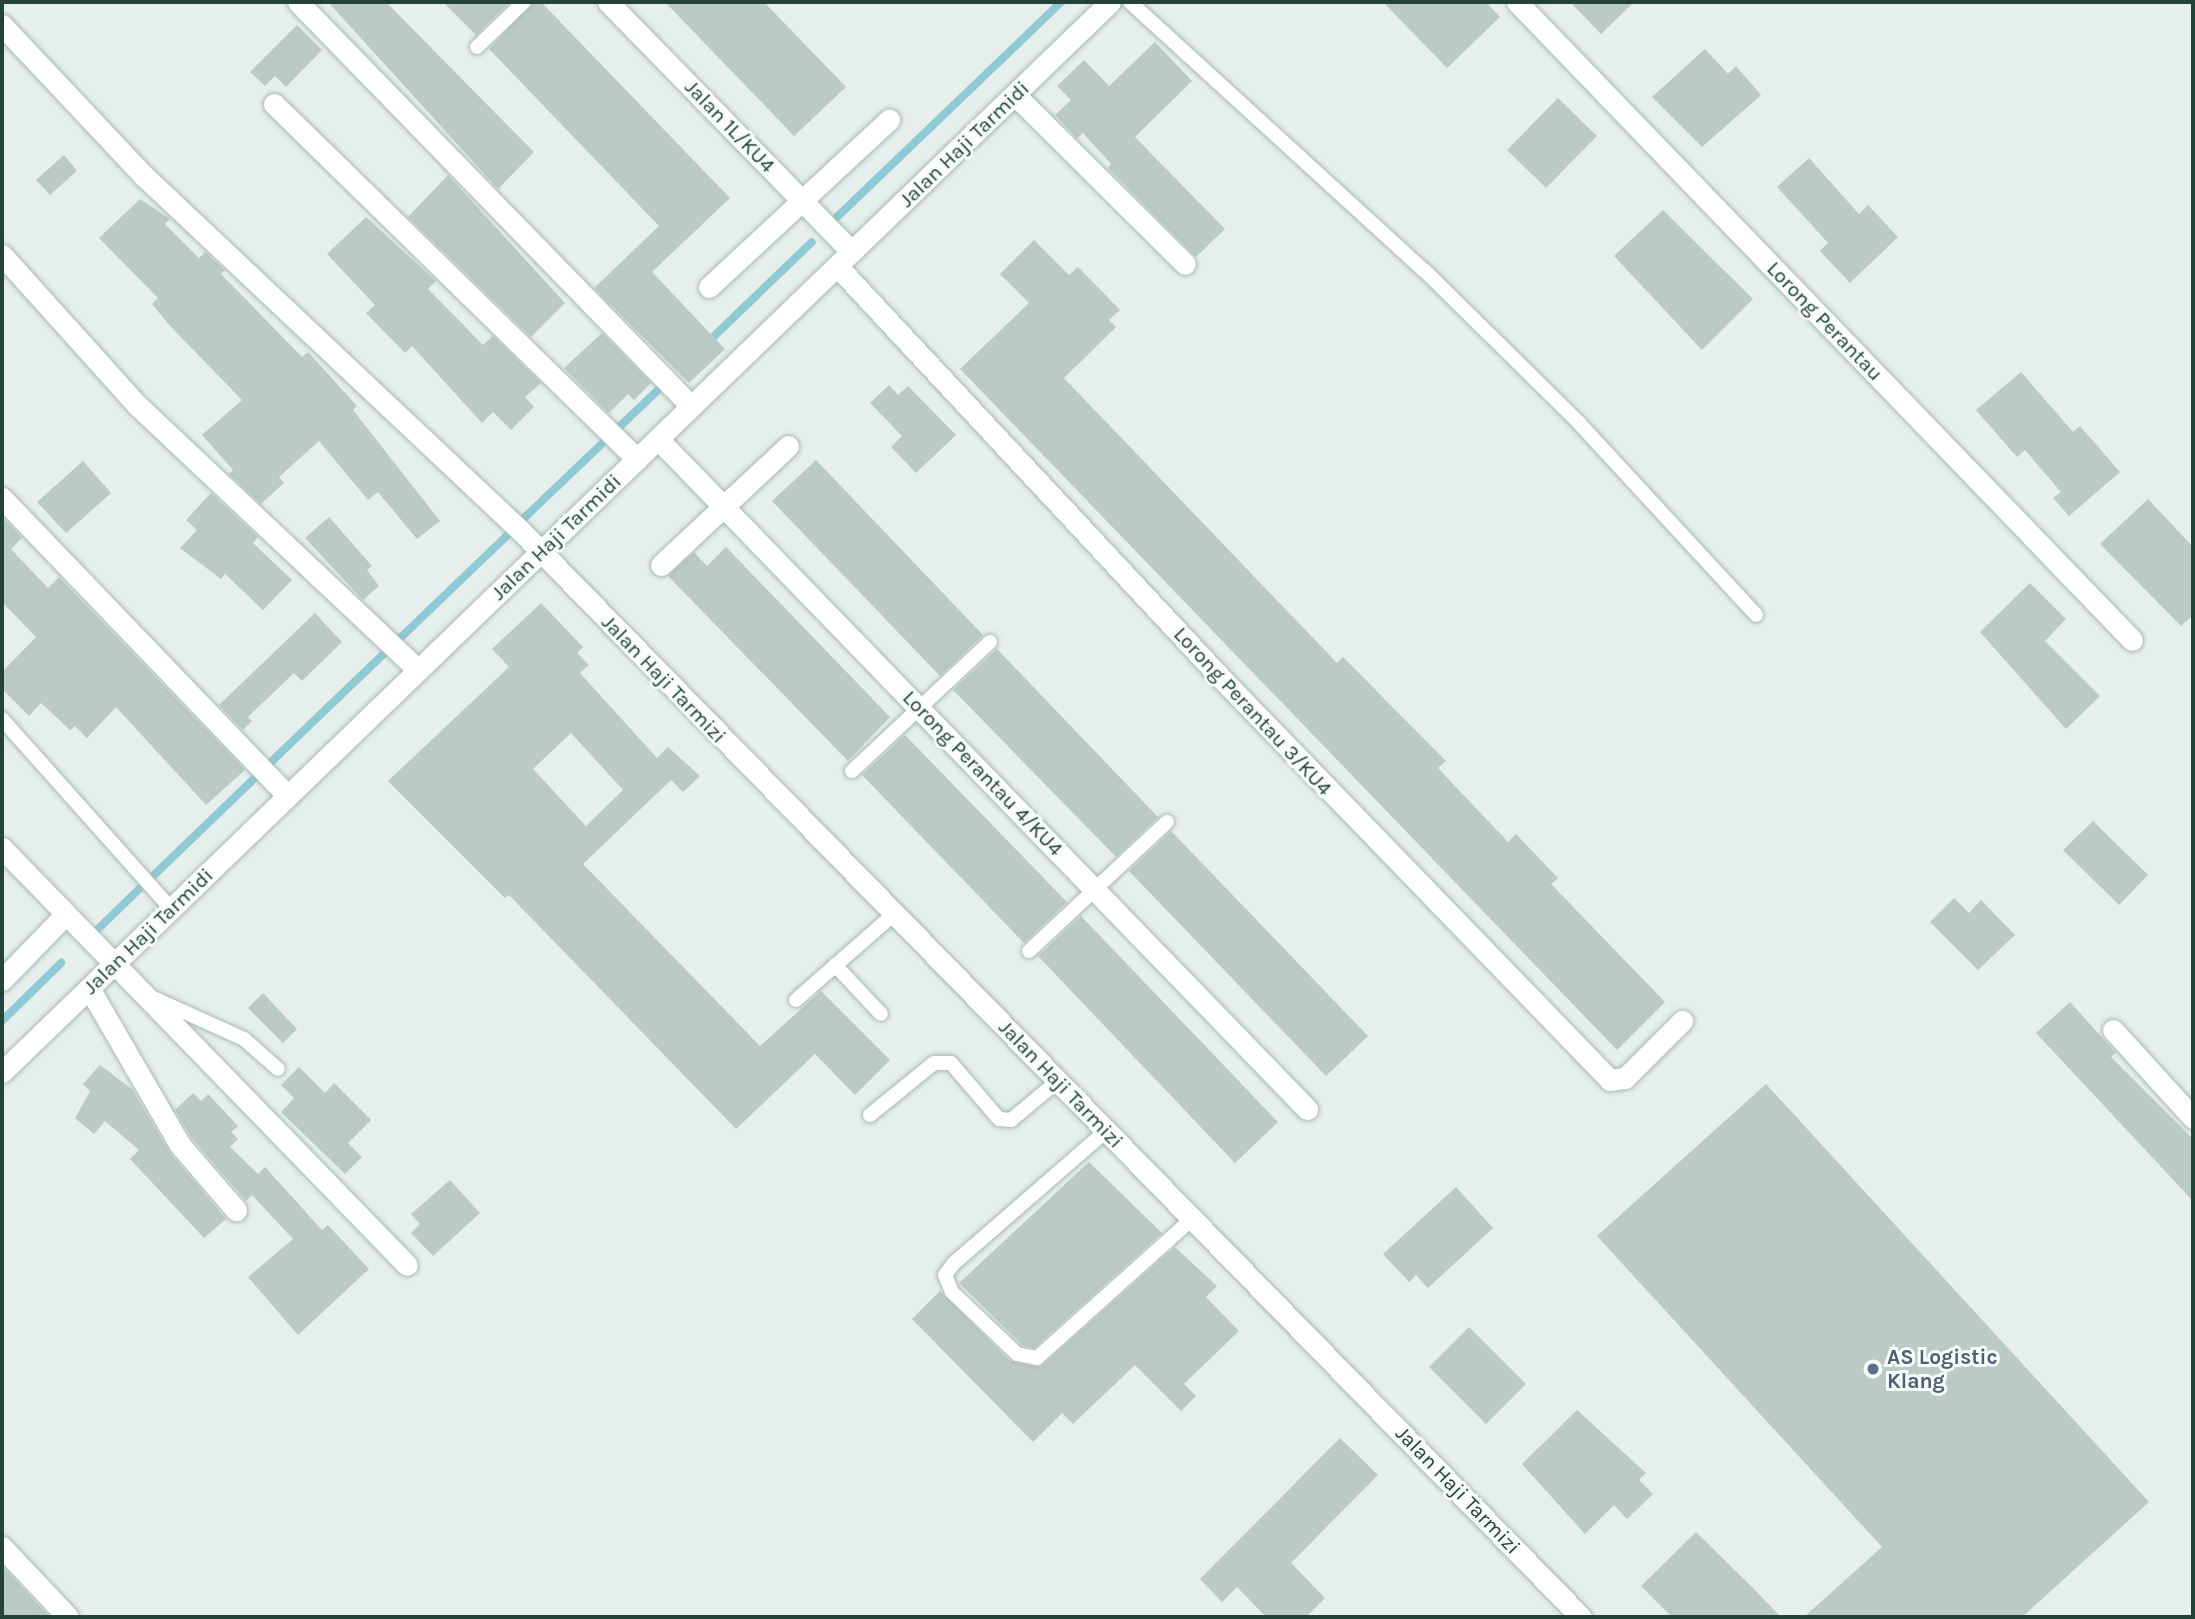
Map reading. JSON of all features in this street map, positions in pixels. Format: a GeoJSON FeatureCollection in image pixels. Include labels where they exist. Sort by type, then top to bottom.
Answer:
{"type":"FeatureCollection","features":[{"type":"Feature","properties":{"kind":"street"},"geometry":{"type":"LineString","coordinates":[[298,2],[691,406]]}},
{"type":"Feature","properties":{"kind":"street","name":"Jalan 1L/KU4"},"geometry":{"type":"LineString","coordinates":[[608,2],[805,203],[844,259]]}},
{"type":"Feature","properties":{"kind":"street","name":"Jalan Haji Tarmidi"},"geometry":{"type":"LineString","coordinates":[[2,1072],[1016,96],[1110,2]]}},
{"type":"Feature","properties":{"kind":"street","name":"Lorong Perantau"},"geometry":{"type":"LineString","coordinates":[[1517,2],[2132,640]]}},
{"type":"Feature","properties":{"kind":"street","name":"Jalan Haji Tarmizi"},"geometry":{"type":"LineString","coordinates":[[2,24],[144,176],[540,553],[1581,1617]]}},
{"type":"Feature","properties":{"kind":"street"},"geometry":{"type":"LineString","coordinates":[[1016,96],[1185,264]]}},
{"type":"Feature","properties":{"kind":"street"},"geometry":{"type":"LineString","coordinates":[[274,104],[637,459]]}},
{"type":"Feature","properties":{"kind":"street"},"geometry":{"type":"LineString","coordinates":[[709,287],[805,203],[889,120]]}},
{"type":"Feature","properties":{"kind":"street"},"geometry":{"type":"LineString","coordinates":[[2,255],[136,404],[418,670]]}},
{"type":"Feature","properties":{"kind":"street","name":"Lorong Perantau 3/KU4"},"geometry":{"type":"LineString","coordinates":[[844,259],[1277,738],[1610,1080],[1625,1078],[1682,1021]]}},
{"type":"Feature","properties":{"kind":"street","name":"Lorong Perantau 4/KU4"},"geometry":{"type":"LineString","coordinates":[[657,439],[724,503],[1307,1109]]}},
{"type":"Feature","properties":{"kind":"street"},"geometry":{"type":"LineString","coordinates":[[661,565],[724,503],[788,446]]}},
{"type":"Feature","properties":{"kind":"street"},"geometry":{"type":"LineString","coordinates":[[2,498],[288,796]]}},
{"type":"Feature","properties":{"kind":"street"},"geometry":{"type":"LineString","coordinates":[[2,848],[65,915],[116,962],[407,1265]]}},
{"type":"Feature","properties":{"kind":"street"},"geometry":{"type":"LineString","coordinates":[[2,980],[65,915]]}},
{"type":"Feature","properties":{"kind":"street"},"geometry":{"type":"LineString","coordinates":[[89,988],[180,1145],[236,1210]]}},
{"type":"Feature","properties":{"kind":"street"},"geometry":{"type":"LineString","coordinates":[[2113,1030],[2193,1118]]}},
{"type":"Feature","properties":{"kind":"street"},"geometry":{"type":"LineString","coordinates":[[2,1548],[68,1617]]}},
{"type":"Feature","properties":{"kind":"lane"},"geometry":{"type":"LineString","coordinates":[[477,47],[524,2]]}},
{"type":"Feature","properties":{"kind":"lane"},"geometry":{"type":"LineString","coordinates":[[1130,2],[1425,271],[1579,423],[1756,615]]}},
{"type":"Feature","properties":{"kind":"lane"},"geometry":{"type":"LineString","coordinates":[[852,771],[990,642]]}},
{"type":"Feature","properties":{"kind":"lane"},"geometry":{"type":"LineString","coordinates":[[2,719],[171,909]]}},
{"type":"Feature","properties":{"kind":"lane"},"geometry":{"type":"LineString","coordinates":[[1030,951],[1167,822]]}},
{"type":"Feature","properties":{"kind":"lane"},"geometry":{"type":"LineString","coordinates":[[796,1000],[894,914]]}},
{"type":"Feature","properties":{"kind":"lane"},"geometry":{"type":"LineString","coordinates":[[835,965],[881,1014]]}},
{"type":"Feature","properties":{"kind":"lane"},"geometry":{"type":"LineString","coordinates":[[145,995],[192,1011],[244,1039],[278,1069]]}},
{"type":"Feature","properties":{"kind":"lane"},"geometry":{"type":"LineString","coordinates":[[870,1115],[934,1063],[951,1063],[999,1119],[1011,1120],[1058,1081]]}},
{"type":"Feature","properties":{"kind":"lane"},"geometry":{"type":"LineString","coordinates":[[1107,1130],[954,1263],[945,1275],[952,1292],[1017,1354],[1037,1358],[1193,1218]]}},
{"type":"Feature","properties":{"kind":"building"},"geometry":{"type":"Polygon","coordinates":[[[328,2],[386,2],[534,152],[498,189],[328,2]]]}},
{"type":"Feature","properties":{"kind":"building"},"geometry":{"type":"Polygon","coordinates":[[[443,2],[510,2],[476,35],[443,2]]]}},
{"type":"Feature","properties":{"kind":"building"},"geometry":{"type":"Polygon","coordinates":[[[533,2],[541,2],[730,198],[652,272],[725,349],[689,383],[594,288],[659,226],[489,49],[533,2]]]}},
{"type":"Feature","properties":{"kind":"building"},"geometry":{"type":"Polygon","coordinates":[[[665,2],[764,2],[846,87],[794,136],[665,2]]]}},
{"type":"Feature","properties":{"kind":"building"},"geometry":{"type":"Polygon","coordinates":[[[1383,2],[1486,2],[1500,17],[1447,68],[1383,2]]]}},
{"type":"Feature","properties":{"kind":"building"},"geometry":{"type":"Polygon","coordinates":[[[1570,2],[1634,2],[1601,34],[1570,2]]]}},
{"type":"Feature","properties":{"kind":"building"},"geometry":{"type":"Polygon","coordinates":[[[297,25],[322,50],[286,87],[275,76],[265,86],[250,72],[297,25]]]}},
{"type":"Feature","properties":{"kind":"building"},"geometry":{"type":"Polygon","coordinates":[[[1155,42],[1192,81],[1135,137],[1225,229],[1196,257],[1108,168],[1111,164],[1083,133],[1077,138],[1055,115],[1071,100],[1057,86],[1084,60],[1109,86],[1155,42]]]}},
{"type":"Feature","properties":{"kind":"building"},"geometry":{"type":"Polygon","coordinates":[[[1705,49],[1728,74],[1736,66],[1761,95],[1702,147],[1652,97],[1705,49]]]}},
{"type":"Feature","properties":{"kind":"building"},"geometry":{"type":"Polygon","coordinates":[[[1558,98],[1597,136],[1546,188],[1507,150],[1558,98]]]}},
{"type":"Feature","properties":{"kind":"building"},"geometry":{"type":"Polygon","coordinates":[[[64,155],[77,171],[50,195],[36,180],[64,155]]]}},
{"type":"Feature","properties":{"kind":"building"},"geometry":{"type":"Polygon","coordinates":[[[1809,158],[1859,214],[1868,205],[1898,237],[1850,283],[1820,251],[1828,243],[1777,187],[1809,158]]]}},
{"type":"Feature","properties":{"kind":"building"},"geometry":{"type":"Polygon","coordinates":[[[448,175],[565,303],[531,337],[408,217],[448,175]]]}},
{"type":"Feature","properties":{"kind":"building"},"geometry":{"type":"Polygon","coordinates":[[[140,199],[170,219],[165,224],[199,258],[205,252],[225,270],[221,274],[302,357],[308,352],[357,406],[353,410],[440,521],[417,539],[378,492],[368,500],[319,441],[279,477],[284,483],[261,504],[229,474],[233,470],[202,435],[242,400],[172,328],[152,304],[158,298],[99,238],[140,199]]]}},
{"type":"Feature","properties":{"kind":"building"},"geometry":{"type":"Polygon","coordinates":[[[1663,210],[1753,299],[1702,350],[1614,256],[1663,210]]]}},
{"type":"Feature","properties":{"kind":"building"},"geometry":{"type":"Polygon","coordinates":[[[366,217],[436,281],[428,289],[483,345],[493,336],[541,383],[525,397],[534,407],[511,430],[493,412],[482,423],[412,346],[405,353],[366,313],[375,305],[327,254],[366,217]]]}},
{"type":"Feature","properties":{"kind":"building"},"geometry":{"type":"Polygon","coordinates":[[[1034,240],[1069,275],[1078,267],[1120,310],[1109,320],[1116,327],[1064,378],[1337,663],[1343,657],[1446,761],[1438,768],[1508,842],[1516,834],[1558,878],[1551,884],[1665,1002],[1617,1050],[960,369],[1029,303],[1000,274],[1034,240]]]}},
{"type":"Feature","properties":{"kind":"building"},"geometry":{"type":"Polygon","coordinates":[[[602,333],[651,383],[634,400],[628,394],[609,413],[564,368],[602,333]]]}},
{"type":"Feature","properties":{"kind":"building"},"geometry":{"type":"Polygon","coordinates":[[[2021,372],[2073,432],[2080,426],[2120,472],[2069,516],[2053,498],[2061,492],[2025,450],[2017,457],[1976,410],[2021,372]]]}},
{"type":"Feature","properties":{"kind":"building"},"geometry":{"type":"Polygon","coordinates":[[[889,385],[898,395],[908,386],[956,435],[916,473],[891,447],[902,436],[870,403],[889,385]]]}},
{"type":"Feature","properties":{"kind":"building"},"geometry":{"type":"Polygon","coordinates":[[[816,460],[983,635],[940,676],[772,501],[816,460]]]}},
{"type":"Feature","properties":{"kind":"building"},"geometry":{"type":"Polygon","coordinates":[[[83,461],[111,493],[66,533],[37,502],[83,461]]]}},
{"type":"Feature","properties":{"kind":"building"},"geometry":{"type":"Polygon","coordinates":[[[211,493],[258,537],[253,543],[292,580],[263,610],[225,574],[221,579],[180,548],[197,530],[186,520],[211,493]]]}},
{"type":"Feature","properties":{"kind":"building"},"geometry":{"type":"Polygon","coordinates":[[[2148,499],[2193,547],[2193,615],[2181,626],[2100,544],[2148,499]]]}},
{"type":"Feature","properties":{"kind":"building"},"geometry":{"type":"Polygon","coordinates":[[[2,517],[22,538],[11,549],[48,588],[59,577],[245,770],[206,805],[116,707],[87,738],[75,726],[70,730],[41,703],[29,716],[2,689],[2,672],[36,637],[2,602],[2,517]]]}},
{"type":"Feature","properties":{"kind":"building"},"geometry":{"type":"Polygon","coordinates":[[[329,517],[372,566],[367,570],[379,586],[363,600],[305,538],[329,517]]]}},
{"type":"Feature","properties":{"kind":"building"},"geometry":{"type":"Polygon","coordinates":[[[726,547],[890,717],[848,761],[668,576],[694,552],[707,566],[726,547]]]}},
{"type":"Feature","properties":{"kind":"building"},"geometry":{"type":"Polygon","coordinates":[[[2030,583],[2066,619],[2045,641],[2100,696],[2066,729],[1980,632],[2030,583]]]}},
{"type":"Feature","properties":{"kind":"building"},"geometry":{"type":"Polygon","coordinates":[[[541,603],[583,647],[577,653],[589,665],[580,673],[657,758],[668,747],[700,776],[683,792],[671,780],[583,864],[760,1046],[821,991],[890,1060],[855,1095],[815,1054],[736,1129],[509,895],[505,898],[388,781],[509,667],[492,649],[541,603]],[[571,733],[533,769],[586,826],[623,790],[571,733]]]}},
{"type":"Feature","properties":{"kind":"building"},"geometry":{"type":"Polygon","coordinates":[[[315,613],[342,642],[302,681],[294,673],[248,717],[252,721],[243,730],[219,705],[315,613]]]}},
{"type":"Feature","properties":{"kind":"building"},"geometry":{"type":"Polygon","coordinates":[[[997,649],[1158,817],[1116,857],[953,690],[997,649]]]}},
{"type":"Feature","properties":{"kind":"building"},"geometry":{"type":"Polygon","coordinates":[[[905,735],[1067,902],[1024,943],[862,775],[905,735]]]}},
{"type":"Feature","properties":{"kind":"building"},"geometry":{"type":"Polygon","coordinates":[[[2093,821],[2148,875],[2119,905],[2063,850],[2093,821]]]}},
{"type":"Feature","properties":{"kind":"building"},"geometry":{"type":"Polygon","coordinates":[[[1171,831],[1368,1036],[1326,1076],[1129,871],[1171,831]]]}},
{"type":"Feature","properties":{"kind":"building"},"geometry":{"type":"Polygon","coordinates":[[[1954,898],[1969,913],[1981,900],[2015,935],[1978,970],[1930,922],[1954,898]]]}},
{"type":"Feature","properties":{"kind":"building"},"geometry":{"type":"Polygon","coordinates":[[[1081,916],[1278,1122],[1235,1163],[1038,956],[1081,916]]]}},
{"type":"Feature","properties":{"kind":"building"},"geometry":{"type":"Polygon","coordinates":[[[263,993],[297,1029],[283,1043],[248,1008],[263,993]]]}},
{"type":"Feature","properties":{"kind":"building"},"geometry":{"type":"Polygon","coordinates":[[[2070,1002],[2116,1053],[2111,1057],[2193,1139],[2193,1201],[2036,1033],[2070,1002]]]}},
{"type":"Feature","properties":{"kind":"building"},"geometry":{"type":"Polygon","coordinates":[[[100,1065],[132,1089],[170,1153],[226,1219],[204,1238],[130,1159],[139,1150],[105,1121],[94,1134],[75,1118],[90,1091],[83,1084],[100,1065]]]}},
{"type":"Feature","properties":{"kind":"building"},"geometry":{"type":"Polygon","coordinates":[[[299,1067],[325,1093],[334,1083],[371,1120],[348,1143],[362,1157],[345,1174],[281,1112],[294,1098],[281,1085],[299,1067]]]}},
{"type":"Feature","properties":{"kind":"building","name":"AS Logistic Klang"},"geometry":{"type":"Polygon","coordinates":[[[1766,1084],[2149,1502],[2022,1617],[1804,1617],[1882,1547],[1597,1236],[1766,1084]]]}},
{"type":"Feature","properties":{"kind":"building"},"geometry":{"type":"Polygon","coordinates":[[[193,1093],[201,1101],[208,1094],[238,1126],[231,1132],[238,1139],[230,1147],[258,1174],[265,1167],[322,1230],[328,1225],[369,1269],[298,1335],[248,1277],[293,1239],[252,1195],[246,1201],[191,1137],[175,1110],[193,1093]]]}},
{"type":"Feature","properties":{"kind":"building"},"geometry":{"type":"Polygon","coordinates":[[[1089,1162],[1162,1233],[1034,1348],[1022,1345],[959,1283],[1089,1162]]]}},
{"type":"Feature","properties":{"kind":"building"},"geometry":{"type":"Polygon","coordinates":[[[450,1180],[480,1213],[433,1256],[411,1233],[420,1224],[411,1214],[450,1180]]]}},
{"type":"Feature","properties":{"kind":"building"},"geometry":{"type":"Polygon","coordinates":[[[1456,1187],[1493,1228],[1428,1288],[1416,1275],[1409,1282],[1383,1254],[1456,1187]]]}},
{"type":"Feature","properties":{"kind":"building"},"geometry":{"type":"Polygon","coordinates":[[[1175,1247],[1217,1286],[1206,1297],[1239,1331],[1184,1384],[1196,1396],[1181,1411],[1135,1365],[1073,1424],[1062,1413],[1033,1442],[912,1319],[940,1291],[1010,1361],[1040,1367],[1175,1247]]]}},
{"type":"Feature","properties":{"kind":"building"},"geometry":{"type":"Polygon","coordinates":[[[1469,1327],[1526,1384],[1486,1424],[1429,1367],[1469,1327]]]}},
{"type":"Feature","properties":{"kind":"building"},"geometry":{"type":"Polygon","coordinates":[[[1577,1410],[1646,1473],[1639,1480],[1653,1494],[1627,1519],[1614,1505],[1585,1534],[1522,1464],[1577,1410]]]}},
{"type":"Feature","properties":{"kind":"building"},"geometry":{"type":"Polygon","coordinates":[[[1340,1438],[1378,1475],[1291,1563],[1325,1598],[1306,1617],[1266,1617],[1237,1587],[1222,1602],[1200,1579],[1340,1438]]]}},
{"type":"Feature","properties":{"kind":"building"},"geometry":{"type":"Polygon","coordinates":[[[1696,1532],[1781,1617],[1672,1617],[1641,1586],[1696,1532]]]}},
{"type":"Feature","properties":{"kind":"building"},"geometry":{"type":"Polygon","coordinates":[[[2,1566],[50,1617],[2,1617],[2,1566]]]}},
{"type":"Feature","properties":{"kind":"waterway"},"geometry":{"type":"LineString","coordinates":[[837,217],[1061,2]]}},
{"type":"Feature","properties":{"kind":"waterway"},"geometry":{"type":"LineString","coordinates":[[708,342],[812,242]]}},
{"type":"Feature","properties":{"kind":"waterway"},"geometry":{"type":"LineString","coordinates":[[615,431],[657,391]]}},
{"type":"Feature","properties":{"kind":"waterway"},"geometry":{"type":"LineString","coordinates":[[521,521],[608,438]]}},
{"type":"Feature","properties":{"kind":"waterway"},"geometry":{"type":"LineString","coordinates":[[272,761],[511,532]]}},
{"type":"Feature","properties":{"kind":"waterway"},"geometry":{"type":"LineString","coordinates":[[154,875],[256,777]]}},
{"type":"Feature","properties":{"kind":"waterway"},"geometry":{"type":"LineString","coordinates":[[96,931],[139,889]]}},
{"type":"Feature","properties":{"kind":"waterway"},"geometry":{"type":"LineString","coordinates":[[2,1021],[61,963]]}},
{"type":"Feature","properties":{"kind":"place","name":"AS Logistic Klang"},"geometry":{"type":"Point","coordinates":[1873,1369]}}]}
